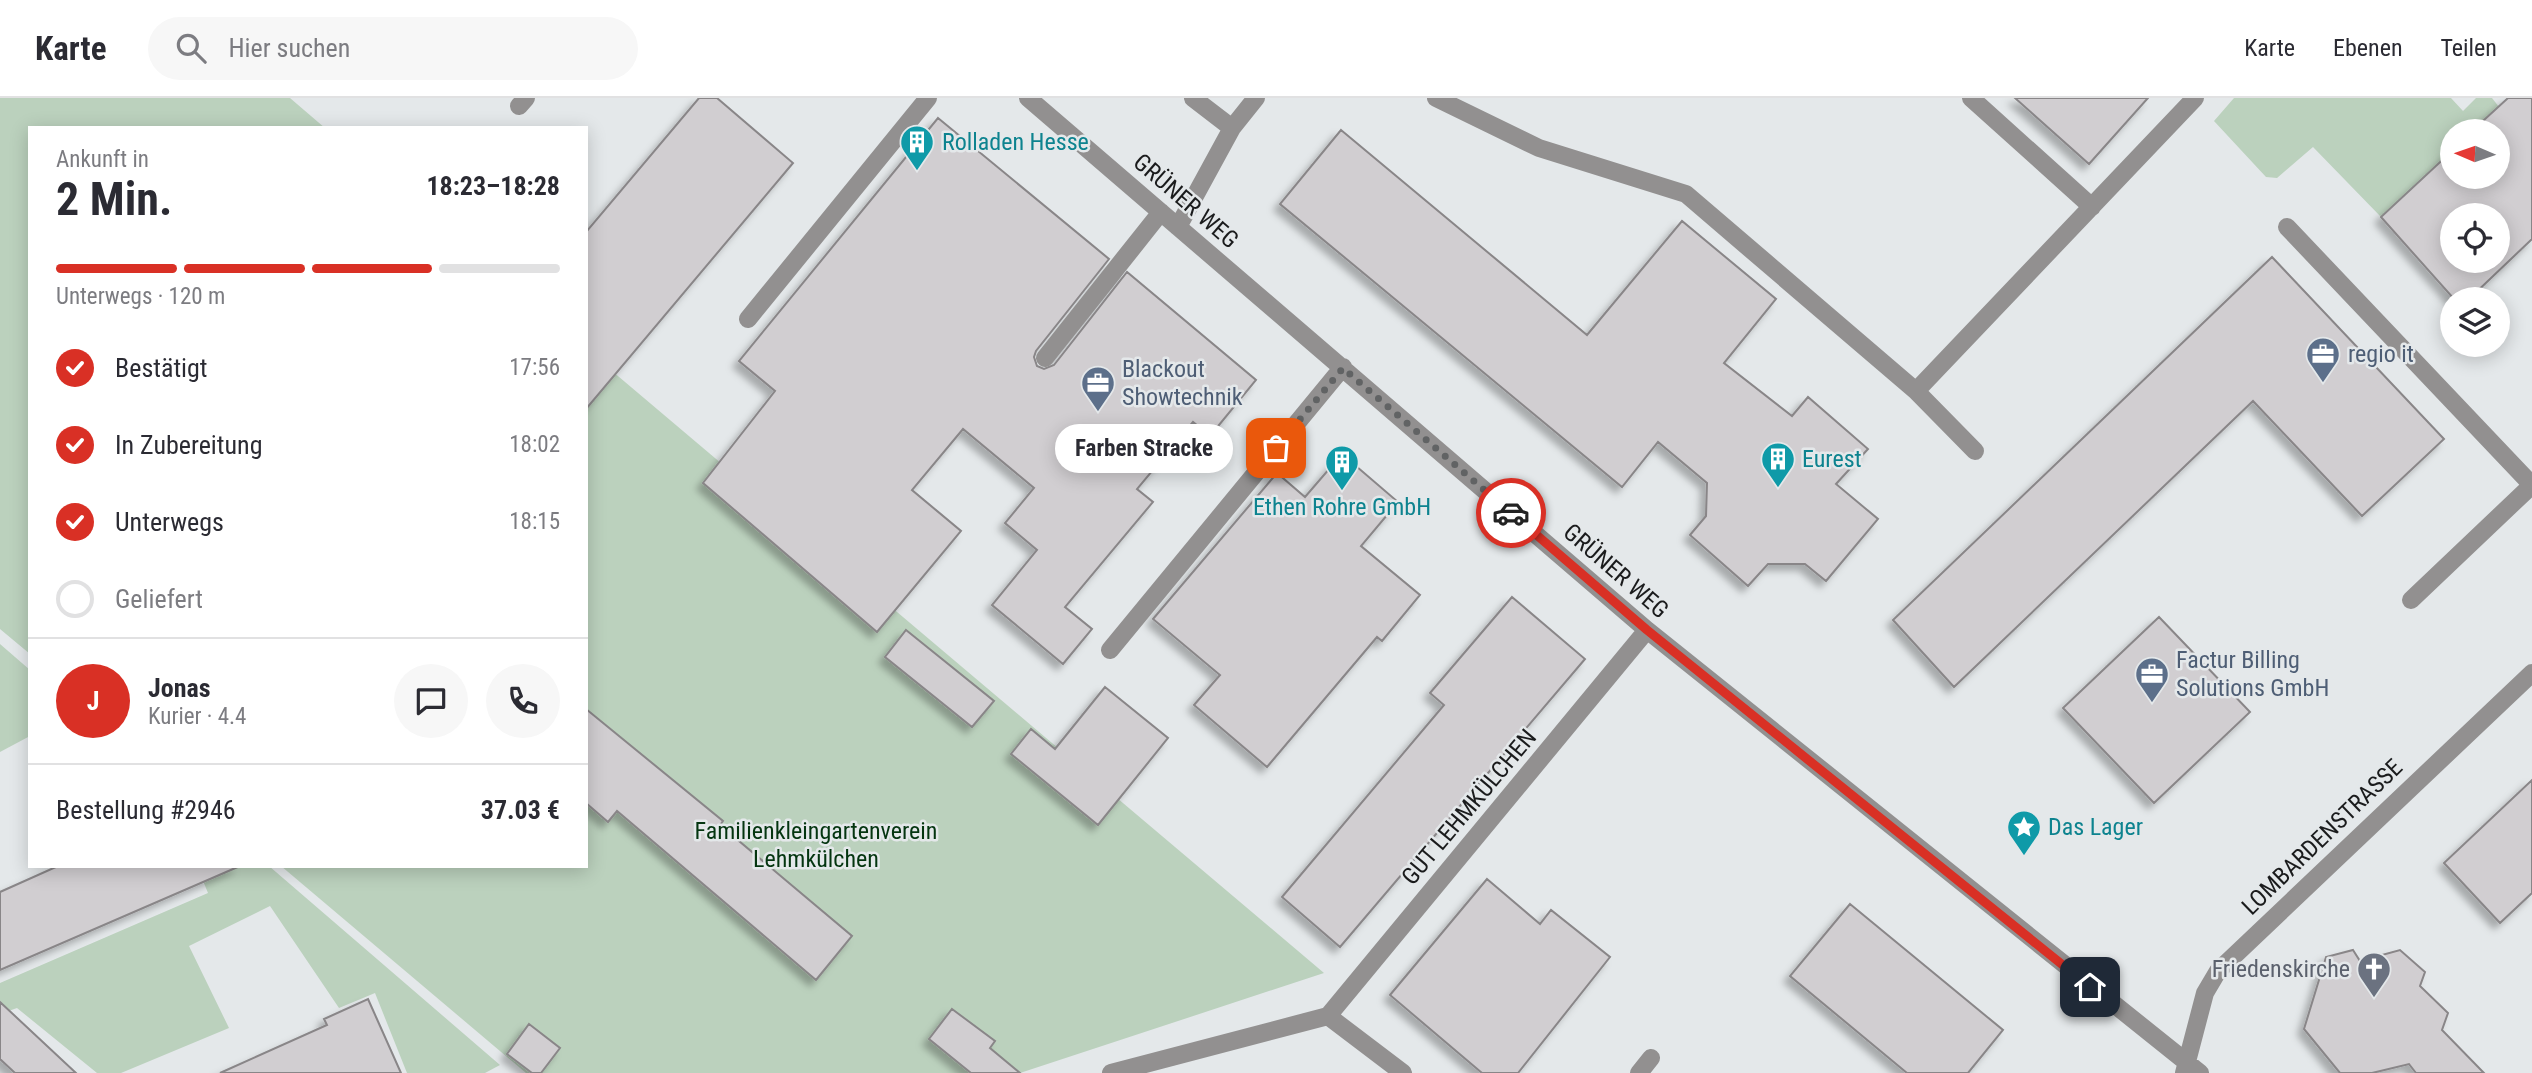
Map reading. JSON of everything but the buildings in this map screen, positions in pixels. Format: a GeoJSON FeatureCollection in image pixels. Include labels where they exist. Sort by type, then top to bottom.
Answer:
{"type":"FeatureCollection","features":[{"type":"Feature","properties":{"kind":"street"},"geometry":{"type":"LineString","coordinates":[[748,319],[928,98]]}},
{"type":"Feature","properties":{"kind":"street"},"geometry":{"type":"LineString","coordinates":[[1193,98],[1232,128]]}},
{"type":"Feature","properties":{"kind":"street"},"geometry":{"type":"LineString","coordinates":[[1178,227],[1232,128],[1256,98]]}},
{"type":"Feature","properties":{"kind":"street"},"geometry":{"type":"LineString","coordinates":[[1436,98],[1539,148],[1686,194],[1916,391],[1976,451]]}},
{"type":"Feature","properties":{"kind":"street"},"geometry":{"type":"LineString","coordinates":[[1970,98],[2092,207]]}},
{"type":"Feature","properties":{"kind":"street"},"geometry":{"type":"LineString","coordinates":[[1916,391],[2195,98]]}},
{"type":"Feature","properties":{"kind":"street","name":"GRÜNER WEG"},"geometry":{"type":"LineString","coordinates":[[1035,100],[1178,227],[1647,630],[2190,1070]]}},
{"type":"Feature","properties":{"kind":"street"},"geometry":{"type":"LineString","coordinates":[[1045,358],[1161,212]]}},
{"type":"Feature","properties":{"kind":"street"},"geometry":{"type":"LineString","coordinates":[[2287,228],[2532,485],[2412,600]]}},
{"type":"Feature","properties":{"kind":"street"},"geometry":{"type":"LineString","coordinates":[[1110,650],[1343,368]]}},
{"type":"Feature","properties":{"kind":"street","name":"GUT LEHMKÜLCHEN"},"geometry":{"type":"LineString","coordinates":[[1328,1016],[1647,630]]}},
{"type":"Feature","properties":{"kind":"street","name":"LOMBARDENSTRASSE"},"geometry":{"type":"LineString","coordinates":[[2190,1070],[2205,993],[2218,971],[2532,673]]}},
{"type":"Feature","properties":{"kind":"street"},"geometry":{"type":"LineString","coordinates":[[1111,1073],[1328,1016],[1403,1073]]}},
{"type":"Feature","properties":{"kind":"street"},"geometry":{"type":"LineString","coordinates":[[1639,1073],[1651,1058]]}},
{"type":"Feature","properties":{"kind":"green space"},"geometry":{"type":"Polygon","coordinates":[[[0,98],[290,98],[323,126],[28,126],[28,652],[0,629],[0,98]]]}},
{"type":"Feature","properties":{"kind":"green space"},"geometry":{"type":"Polygon","coordinates":[[[2234,98],[2451,98],[2463,111],[2476,98],[2492,98],[2499,107],[2486,119],[2440,119],[2440,162],[2381,217],[2313,147],[2277,178],[2266,177],[2214,121],[2234,98]]]}},
{"type":"Feature","properties":{"kind":"green space","name":"Familienkleingartenverein Lehmkülchen"},"geometry":{"type":"Polygon","coordinates":[[[588,351],[1324,973],[1020,1073],[526,1073],[283,868],[588,868],[588,351]]]}},
{"type":"Feature","properties":{"kind":"green space"},"geometry":{"type":"Polygon","coordinates":[[[0,644],[28,668],[28,737],[0,752],[0,644]]]}},
{"type":"Feature","properties":{"kind":"green space"},"geometry":{"type":"Polygon","coordinates":[[[198,868],[271,868],[500,1065],[485,1073],[407,1073],[375,993],[339,1008],[270,906],[189,946],[229,1028],[121,1073],[97,1073],[17,1008],[0,1014],[0,983],[208,893],[198,868]]]}},
{"type":"Feature","properties":{"kind":"way so far"},"geometry":{"type":"LineString","coordinates":[[1276,448],[1343,368],[1511,513]]}},
{"type":"Feature","properties":{"kind":"place","name":"Rolladen Hesse"},"geometry":{"type":"Point","coordinates":[917,172]}},
{"type":"Feature","properties":{"kind":"place","name":"regio it"},"geometry":{"type":"Point","coordinates":[2323,384]}},
{"type":"Feature","properties":{"kind":"place","name":"Blackout Showtechnik"},"geometry":{"type":"Point","coordinates":[1098,413]}},
{"type":"Feature","properties":{"kind":"place","name":"Farben Stracke"},"geometry":{"type":"Point","coordinates":[1276,448]}},
{"type":"Feature","properties":{"kind":"place","name":"Eurest"},"geometry":{"type":"Point","coordinates":[1778,489]}},
{"type":"Feature","properties":{"kind":"place","name":"Ethen Rohre GmbH"},"geometry":{"type":"Point","coordinates":[1342,492]}},
{"type":"Feature","properties":{"kind":"place","name":"Factur Billing Solutions GmbH"},"geometry":{"type":"Point","coordinates":[2152,704]}},
{"type":"Feature","properties":{"kind":"place","name":"Das Lager"},"geometry":{"type":"Point","coordinates":[2024,857]}},
{"type":"Feature","properties":{"kind":"place","name":"Friedenskirche"},"geometry":{"type":"Point","coordinates":[2374,999]}},
{"type":"Feature","properties":{"kind":"route"},"geometry":{"type":"LineString","coordinates":[[1511,513],[1647,630],[2090,987]]}}]}
